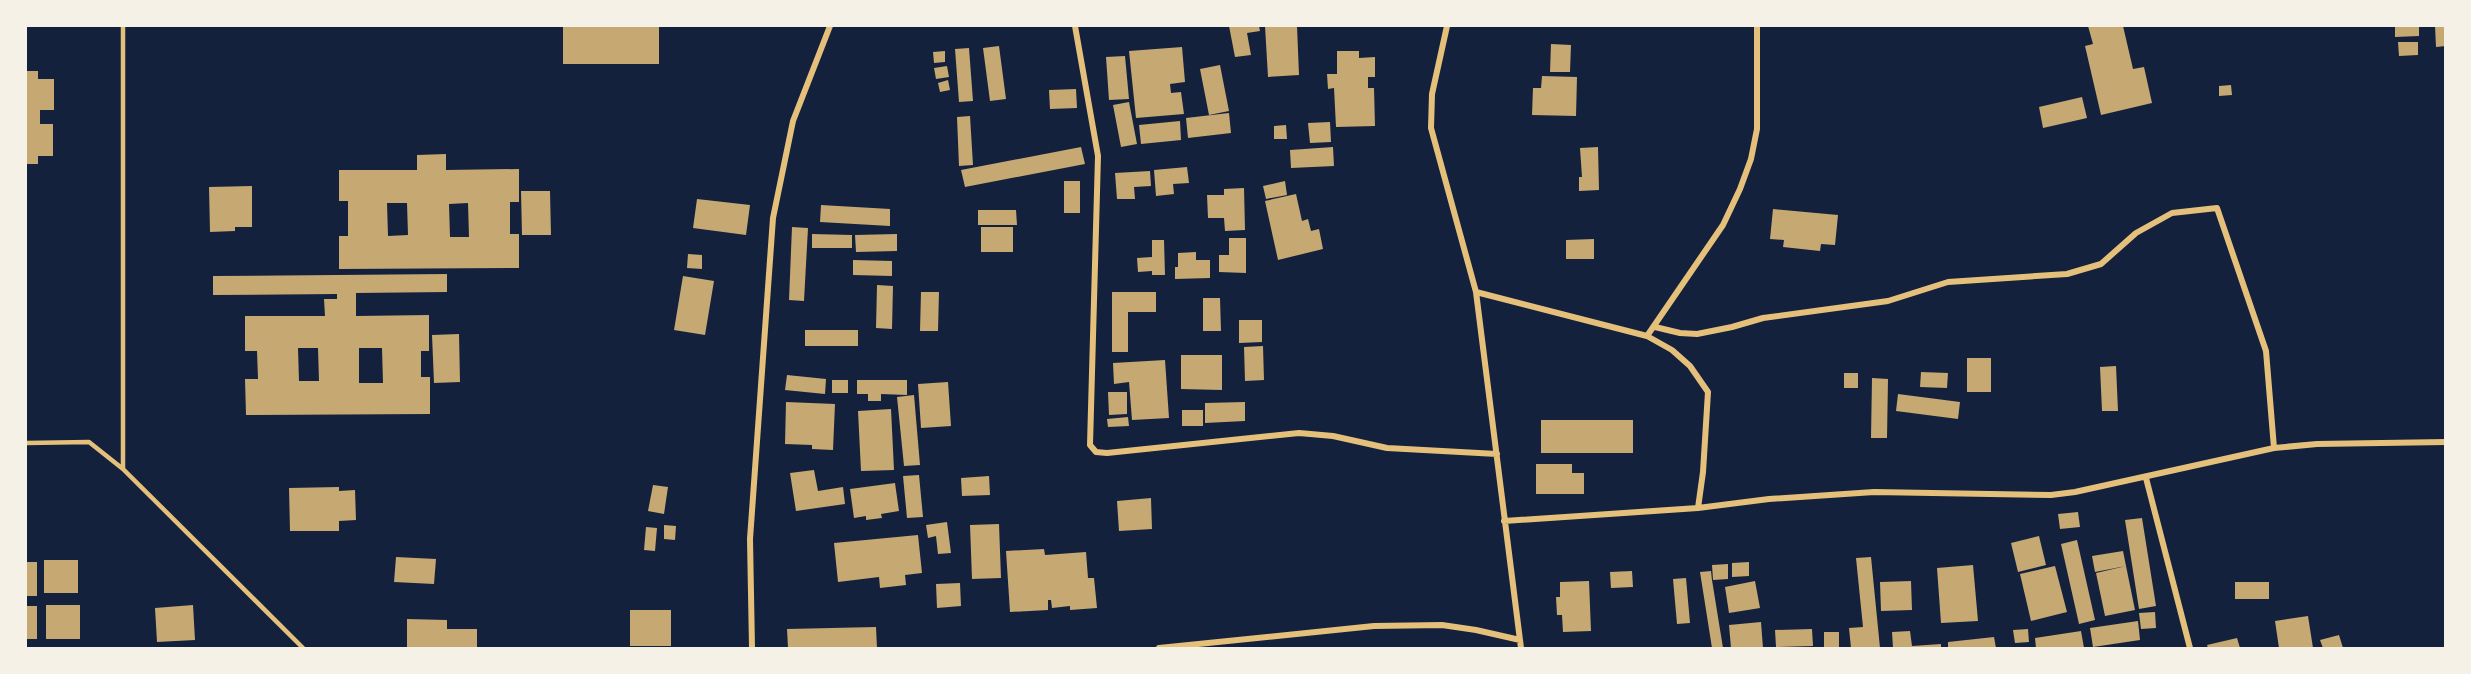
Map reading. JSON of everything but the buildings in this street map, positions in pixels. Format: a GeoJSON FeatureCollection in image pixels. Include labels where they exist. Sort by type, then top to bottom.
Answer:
{"type":"FeatureCollection","features":[{"type":"Feature","properties":{"kind":"street"},"geometry":{"type":"LineString","coordinates":[[752,648],[750,539],[773,218],[793,120],[830,26]]}},
{"type":"Feature","properties":{"kind":"street"},"geometry":{"type":"LineString","coordinates":[[1075,26],[1098,156],[1090,445],[1096,452],[1107,453],[1299,433],[1333,436],[1387,448],[1497,454]]}},
{"type":"Feature","properties":{"kind":"street"},"geometry":{"type":"LineString","coordinates":[[1447,26],[1432,94],[1431,128],[1476,292],[1521,648]]}},
{"type":"Feature","properties":{"kind":"street"},"geometry":{"type":"LineString","coordinates":[[1647,336],[1723,225],[1751,159],[1757,129],[1757,26]]}},
{"type":"Feature","properties":{"kind":"street"},"geometry":{"type":"LineString","coordinates":[[1655,327],[1680,333],[1697,334],[1763,318],[1888,301],[1948,282],[2067,274],[2101,264],[2136,233],[2172,213],[2217,208],[2266,351],[2274,448]]}},
{"type":"Feature","properties":{"kind":"street"},"geometry":{"type":"LineString","coordinates":[[1476,292],[1647,336],[1672,350],[1690,366],[1708,392],[1704,472],[1698,508]]}},
{"type":"Feature","properties":{"kind":"street"},"geometry":{"type":"LineString","coordinates":[[1504,521],[1698,508],[1769,499],[1874,492],[2050,495],[2146,478],[2274,448],[2317,444],[2445,442]]}},
{"type":"Feature","properties":{"kind":"street"},"geometry":{"type":"LineString","coordinates":[[2146,478],[2190,648]]}},
{"type":"Feature","properties":{"kind":"street"},"geometry":{"type":"LineString","coordinates":[[1159,648],[1385,626],[1442,625],[1520,640]]}},
{"type":"Feature","properties":{"kind":"lane"},"geometry":{"type":"LineString","coordinates":[[123,26],[123,469]]}},
{"type":"Feature","properties":{"kind":"lane"},"geometry":{"type":"LineString","coordinates":[[26,444],[89,442],[123,469],[303,648]]}}]}
